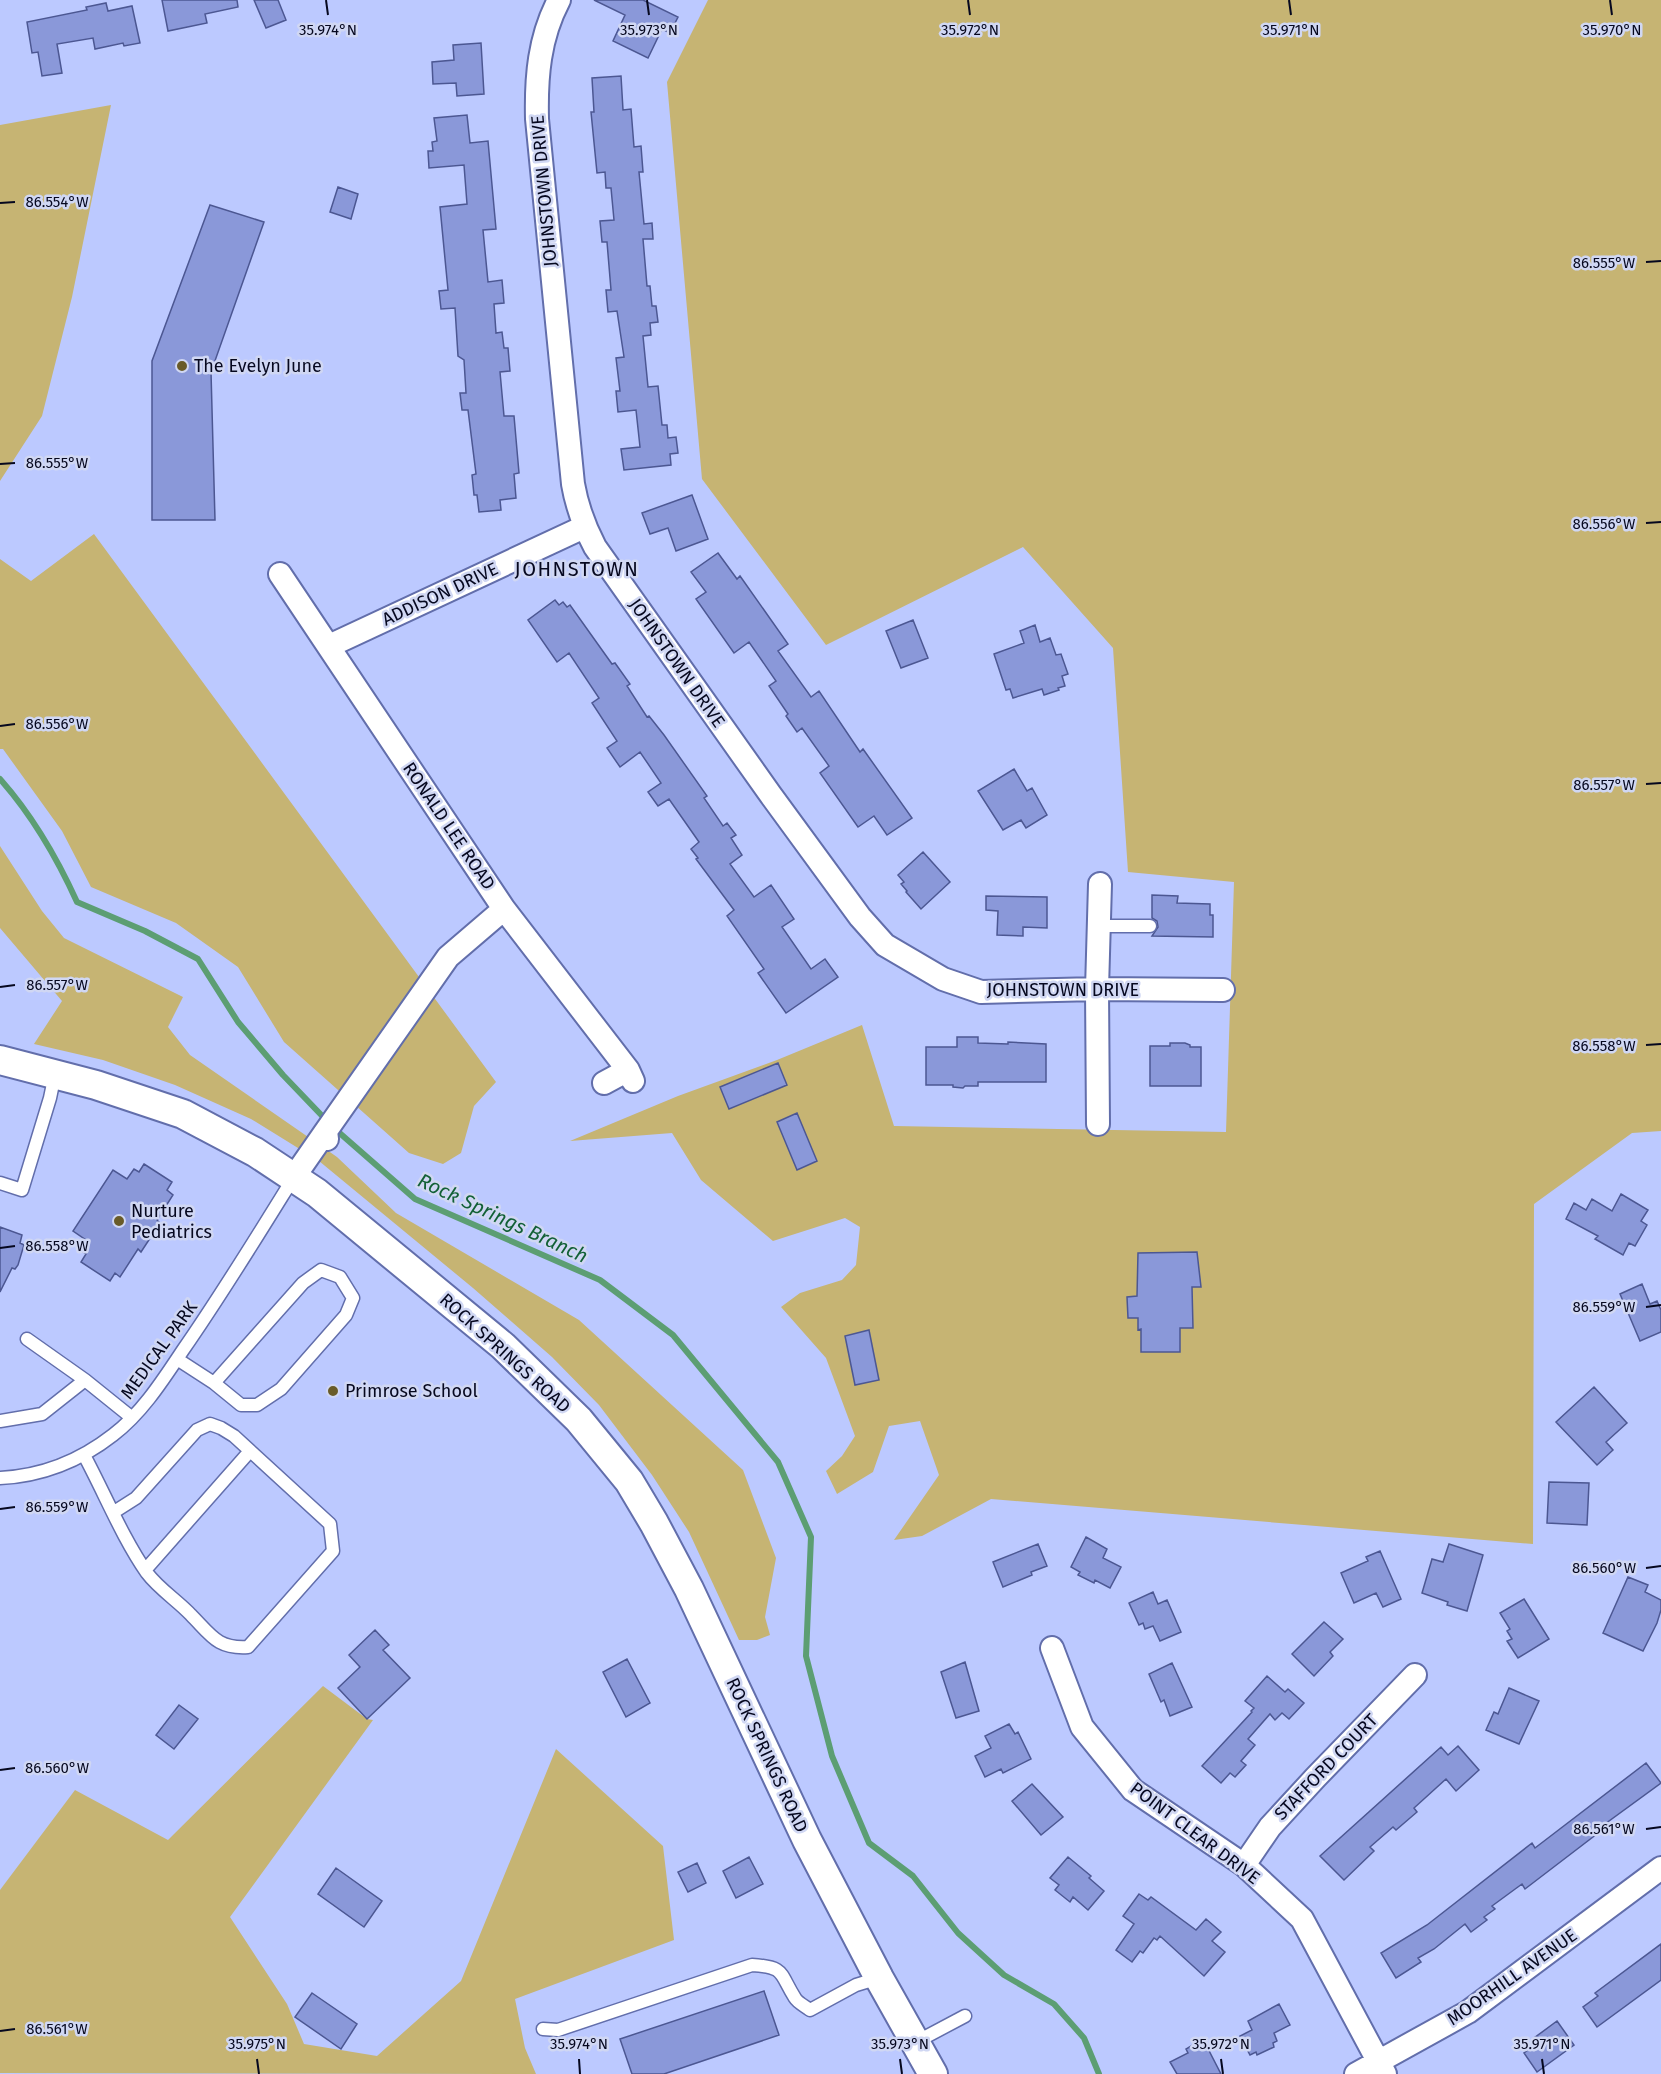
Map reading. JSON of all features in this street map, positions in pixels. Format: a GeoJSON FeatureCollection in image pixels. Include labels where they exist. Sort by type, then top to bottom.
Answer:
{"type":"FeatureCollection","features":[{"type":"Feature","properties":{"kind":"street","name":"JOHNSTOWN DRIVE"},"geometry":{"type":"LineString","coordinates":[[559,0],[551,15],[541,48],[536,79],[537,119],[573,484],[576,504],[584,527],[595,547],[765,787],[860,917],[884,944],[943,979],[981,992],[1097,989],[1223,990]]}},
{"type":"Feature","properties":{"kind":"street","name":"ADDISON DRIVE"},"geometry":{"type":"LineString","coordinates":[[329,646],[584,527]]}},
{"type":"Feature","properties":{"kind":"street","name":"RONALD LEE ROAD"},"geometry":{"type":"LineString","coordinates":[[280,574],[504,909],[630,1076],[604,1083]]}},
{"type":"Feature","properties":{"kind":"street"},"geometry":{"type":"LineString","coordinates":[[1098,1124],[1097,989],[1100,884]]}},
{"type":"Feature","properties":{"kind":"street"},"geometry":{"type":"LineString","coordinates":[[294,1177],[326,1135],[448,957],[504,909]]}},
{"type":"Feature","properties":{"kind":"street","name":"ROCK SPRINGS ROAD"},"geometry":{"type":"LineString","coordinates":[[0,1060],[96,1085],[183,1114],[255,1152],[317,1193],[503,1346],[579,1420],[629,1481],[654,1523],[689,1589],[807,1840],[879,1978],[933,2074]]}},
{"type":"Feature","properties":{"kind":"street","name":"POINT CLEAR DRIVE"},"geometry":{"type":"LineString","coordinates":[[1052,1648],[1082,1727],[1133,1790],[1244,1865],[1302,1919],[1381,2068]]}},
{"type":"Feature","properties":{"kind":"street","name":"STAFFORD COURT"},"geometry":{"type":"LineString","coordinates":[[1244,1865],[1277,1819],[1415,1675]]}},
{"type":"Feature","properties":{"kind":"street","name":"MOORHILL AVENUE"},"geometry":{"type":"LineString","coordinates":[[1356,2074],[1381,2068],[1468,2012],[1661,1868]]}},
{"type":"Feature","properties":{"kind":"lane"},"geometry":{"type":"LineString","coordinates":[[1099,926],[1150,926]]}},
{"type":"Feature","properties":{"kind":"lane"},"geometry":{"type":"LineString","coordinates":[[0,1184],[22,1190],[50,1098],[55,1073]]}},
{"type":"Feature","properties":{"kind":"lane","name":"MEDICAL PARK"},"geometry":{"type":"LineString","coordinates":[[0,1478],[48,1470],[84,1455],[115,1433],[152,1396],[211,1310],[294,1177]]}},
{"type":"Feature","properties":{"kind":"lane"},"geometry":{"type":"LineString","coordinates":[[177,1359],[214,1383],[241,1405],[257,1405],[281,1389],[346,1315],[353,1298],[340,1277],[321,1270],[303,1283],[214,1383]]}},
{"type":"Feature","properties":{"kind":"lane"},"geometry":{"type":"LineString","coordinates":[[27,1339],[85,1380],[131,1417]]}},
{"type":"Feature","properties":{"kind":"lane"},"geometry":{"type":"LineString","coordinates":[[0,1420],[42,1414],[85,1380]]}},
{"type":"Feature","properties":{"kind":"lane"},"geometry":{"type":"LineString","coordinates":[[84,1455],[131,1549],[148,1574],[216,1641],[232,1648],[248,1647],[333,1551],[330,1524],[250,1451],[221,1428],[210,1424],[197,1430],[136,1498],[114,1512]]}},
{"type":"Feature","properties":{"kind":"lane"},"geometry":{"type":"LineString","coordinates":[[146,1569],[250,1451]]}},
{"type":"Feature","properties":{"kind":"lane"},"geometry":{"type":"LineString","coordinates":[[543,2029],[558,2030],[752,1965],[770,1966],[785,1976],[796,2000],[810,2010],[856,1985],[879,1978]]}},
{"type":"Feature","properties":{"kind":"lane"},"geometry":{"type":"LineString","coordinates":[[916,2042],[965,2016]]}},
{"type":"Feature","properties":{"kind":"shaded area"},"geometry":{"type":"Polygon","coordinates":[[[708,0],[1661,0],[1661,1131],[1632,1133],[1534,1204],[1533,1544],[991,1499],[922,1536],[894,1540],[939,1475],[920,1421],[889,1426],[873,1472],[837,1494],[826,1471],[842,1456],[855,1436],[826,1358],[781,1307],[800,1293],[842,1280],[856,1265],[860,1227],[845,1218],[773,1241],[701,1180],[672,1133],[570,1141],[678,1096],[777,1060],[862,1025],[894,1126],[1226,1132],[1234,882],[1128,872],[1113,648],[1023,547],[826,645],[702,479],[667,82],[708,0]]]}},
{"type":"Feature","properties":{"kind":"shaded area"},"geometry":{"type":"Polygon","coordinates":[[[111,105],[72,297],[42,416],[0,481],[0,125],[111,105]]]}},
{"type":"Feature","properties":{"kind":"shaded area"},"geometry":{"type":"Polygon","coordinates":[[[94,534],[496,1082],[474,1106],[461,1153],[443,1164],[409,1153],[284,1042],[238,967],[176,923],[91,887],[62,831],[3,749],[0,749],[0,559],[31,581],[94,534]]]}},
{"type":"Feature","properties":{"kind":"shaded area"},"geometry":{"type":"Polygon","coordinates":[[[0,846],[42,911],[64,938],[183,997],[168,1027],[190,1055],[337,1157],[396,1213],[579,1320],[743,1470],[776,1558],[765,1617],[770,1635],[757,1640],[739,1640],[689,1532],[652,1475],[599,1405],[552,1357],[473,1288],[319,1161],[251,1119],[175,1085],[103,1060],[34,1044],[62,1001],[0,928],[0,846]]]}},
{"type":"Feature","properties":{"kind":"shaded area"},"geometry":{"type":"Polygon","coordinates":[[[323,1686],[367,1719],[373,1720],[230,1917],[287,2004],[304,2044],[377,2056],[461,1981],[556,1749],[663,1846],[674,1940],[515,1999],[525,2048],[536,2074],[0,2073],[0,1890],[75,1790],[168,1840],[323,1686]]]}},
{"type":"Feature","properties":{"kind":"building"},"geometry":{"type":"Polygon","coordinates":[[[162,0],[237,0],[238,7],[205,14],[207,23],[168,31],[162,0]]]}},
{"type":"Feature","properties":{"kind":"building"},"geometry":{"type":"Polygon","coordinates":[[[254,0],[278,0],[286,20],[266,28],[254,0]]]}},
{"type":"Feature","properties":{"kind":"building"},"geometry":{"type":"Polygon","coordinates":[[[594,0],[643,0],[678,17],[670,33],[662,29],[648,58],[613,41],[625,15],[594,0]]]}},
{"type":"Feature","properties":{"kind":"building"},"geometry":{"type":"Polygon","coordinates":[[[106,3],[108,11],[132,6],[140,43],[124,46],[123,43],[95,49],[93,38],[57,44],[62,73],[42,76],[38,52],[32,53],[27,22],[87,10],[86,7],[106,3]]]}},
{"type":"Feature","properties":{"kind":"building"},"geometry":{"type":"Polygon","coordinates":[[[481,43],[484,94],[457,96],[456,83],[433,84],[432,62],[454,60],[453,45],[481,43]]]}},
{"type":"Feature","properties":{"kind":"building"},"geometry":{"type":"Polygon","coordinates":[[[621,76],[623,110],[631,109],[634,147],[641,146],[643,172],[639,172],[644,224],[652,223],[653,239],[643,239],[647,286],[650,286],[652,306],[656,306],[658,322],[650,323],[651,335],[643,336],[648,387],[658,386],[662,425],[667,425],[668,438],[676,437],[678,453],[670,454],[671,465],[624,470],[621,449],[640,447],[636,410],[618,412],[616,391],[620,391],[616,358],[624,357],[617,311],[608,312],[606,290],[611,290],[607,242],[602,242],[600,221],[614,220],[611,188],[606,188],[605,172],[597,173],[591,112],[594,112],[592,78],[621,76]]]}},
{"type":"Feature","properties":{"kind":"building"},"geometry":{"type":"Polygon","coordinates":[[[467,115],[470,143],[488,141],[496,229],[483,230],[488,282],[502,280],[504,303],[494,304],[496,333],[502,332],[504,348],[508,348],[510,371],[500,372],[504,416],[514,416],[519,473],[514,474],[516,498],[500,500],[501,510],[479,512],[477,495],[474,495],[472,475],[476,474],[468,410],[462,410],[460,393],[466,393],[464,360],[458,356],[455,308],[441,309],[439,291],[448,290],[440,207],[467,204],[464,165],[429,168],[428,151],[433,151],[432,142],[437,141],[434,118],[467,115]]]}},
{"type":"Feature","properties":{"kind":"building"},"geometry":{"type":"Polygon","coordinates":[[[338,187],[358,194],[351,219],[330,212],[338,187]]]}},
{"type":"Feature","properties":{"kind":"building","name":"The Evelyn June"},"geometry":{"type":"Polygon","coordinates":[[[210,205],[264,222],[211,372],[215,520],[152,520],[152,361],[210,205]]]}},
{"type":"Feature","properties":{"kind":"building"},"geometry":{"type":"Polygon","coordinates":[[[692,495],[708,539],[676,551],[668,528],[650,534],[642,513],[692,495]]]}},
{"type":"Feature","properties":{"kind":"building"},"geometry":{"type":"Polygon","coordinates":[[[718,553],[737,579],[740,576],[788,644],[778,651],[811,697],[819,691],[860,752],[863,749],[912,818],[887,835],[874,816],[858,827],[820,773],[829,766],[802,728],[797,732],[786,716],[788,714],[769,686],[776,681],[749,642],[734,653],[696,599],[706,592],[691,572],[718,553]]]}},
{"type":"Feature","properties":{"kind":"building"},"geometry":{"type":"Polygon","coordinates":[[[555,600],[559,605],[563,602],[567,607],[570,605],[612,664],[615,663],[630,684],[627,686],[647,717],[649,716],[664,735],[707,796],[704,798],[723,826],[727,823],[736,835],[731,838],[742,855],[730,864],[754,897],[771,885],[794,919],[782,927],[811,969],[825,959],[838,977],[786,1013],[758,973],[764,969],[727,916],[734,910],[696,859],[698,858],[691,849],[699,842],[669,799],[658,806],[648,792],[661,783],[640,752],[620,767],[607,748],[617,741],[592,703],[599,698],[569,653],[557,662],[528,620],[555,600]]]}},
{"type":"Feature","properties":{"kind":"building"},"geometry":{"type":"Polygon","coordinates":[[[913,620],[928,658],[901,668],[886,631],[913,620]]]}},
{"type":"Feature","properties":{"kind":"building"},"geometry":{"type":"Polygon","coordinates":[[[1035,625],[1040,642],[1050,638],[1056,655],[1061,654],[1068,674],[1062,676],[1065,686],[1044,695],[1042,689],[1013,698],[1010,689],[1006,690],[994,654],[1024,643],[1020,631],[1035,625]]]}},
{"type":"Feature","properties":{"kind":"building"},"geometry":{"type":"Polygon","coordinates":[[[1014,769],[1027,791],[1032,788],[1047,815],[1026,828],[1021,820],[1003,830],[978,791],[1014,769]]]}},
{"type":"Feature","properties":{"kind":"building"},"geometry":{"type":"Polygon","coordinates":[[[923,852],[950,882],[921,909],[906,892],[901,884],[904,882],[898,875],[923,852]]]}},
{"type":"Feature","properties":{"kind":"building"},"geometry":{"type":"Polygon","coordinates":[[[1152,895],[1178,896],[1177,903],[1210,904],[1210,915],[1213,915],[1213,937],[1152,936],[1158,927],[1157,921],[1152,918],[1152,895]]]}},
{"type":"Feature","properties":{"kind":"building"},"geometry":{"type":"Polygon","coordinates":[[[986,896],[1047,897],[1047,928],[1023,927],[1023,936],[997,935],[998,911],[986,910],[986,896]]]}},
{"type":"Feature","properties":{"kind":"building"},"geometry":{"type":"Polygon","coordinates":[[[957,1037],[978,1037],[978,1043],[1046,1044],[1046,1082],[978,1082],[978,1086],[963,1088],[953,1087],[953,1085],[926,1085],[926,1047],[957,1047],[957,1037]]]}},
{"type":"Feature","properties":{"kind":"building"},"geometry":{"type":"Polygon","coordinates":[[[1170,1043],[1185,1043],[1190,1047],[1201,1047],[1201,1086],[1150,1086],[1150,1046],[1170,1046],[1170,1043]]]}},
{"type":"Feature","properties":{"kind":"building"},"geometry":{"type":"Polygon","coordinates":[[[778,1063],[787,1085],[729,1109],[720,1087],[778,1063]]]}},
{"type":"Feature","properties":{"kind":"building"},"geometry":{"type":"Polygon","coordinates":[[[797,1113],[817,1161],[797,1170],[777,1122],[797,1113]]]}},
{"type":"Feature","properties":{"kind":"building","name":"Nurture Pediatrics"},"geometry":{"type":"Polygon","coordinates":[[[144,1164],[172,1182],[167,1190],[173,1195],[157,1220],[160,1223],[141,1252],[138,1249],[120,1277],[115,1273],[110,1281],[81,1262],[86,1254],[80,1250],[86,1240],[73,1231],[113,1170],[127,1179],[134,1169],[139,1172],[144,1164]]]}},
{"type":"Feature","properties":{"kind":"building"},"geometry":{"type":"Polygon","coordinates":[[[1621,1194],[1648,1210],[1641,1221],[1647,1225],[1635,1246],[1629,1243],[1623,1255],[1595,1239],[1598,1236],[1566,1219],[1574,1203],[1586,1210],[1592,1199],[1612,1211],[1621,1194]]]}},
{"type":"Feature","properties":{"kind":"building"},"geometry":{"type":"Polygon","coordinates":[[[0,1227],[22,1235],[20,1243],[24,1245],[18,1265],[15,1269],[12,1268],[0,1292],[0,1227]]]}},
{"type":"Feature","properties":{"kind":"building"},"geometry":{"type":"Polygon","coordinates":[[[1197,1252],[1201,1287],[1192,1287],[1193,1328],[1180,1328],[1180,1352],[1141,1352],[1141,1329],[1138,1330],[1138,1318],[1128,1318],[1127,1297],[1137,1296],[1138,1253],[1197,1252]]]}},
{"type":"Feature","properties":{"kind":"building"},"geometry":{"type":"Polygon","coordinates":[[[1642,1284],[1650,1304],[1657,1301],[1661,1310],[1661,1332],[1640,1341],[1620,1294],[1642,1284]]]}},
{"type":"Feature","properties":{"kind":"building"},"geometry":{"type":"Polygon","coordinates":[[[869,1330],[879,1380],[855,1385],[845,1336],[869,1330]]]}},
{"type":"Feature","properties":{"kind":"building"},"geometry":{"type":"Polygon","coordinates":[[[1594,1387],[1627,1423],[1606,1442],[1613,1450],[1597,1465],[1556,1422],[1594,1387]]]}},
{"type":"Feature","properties":{"kind":"building"},"geometry":{"type":"Polygon","coordinates":[[[1549,1482],[1589,1483],[1587,1525],[1547,1523],[1549,1482]]]}},
{"type":"Feature","properties":{"kind":"building"},"geometry":{"type":"Polygon","coordinates":[[[1086,1537],[1107,1549],[1103,1558],[1121,1567],[1110,1588],[1078,1575],[1080,1572],[1071,1567],[1086,1537]]]}},
{"type":"Feature","properties":{"kind":"building"},"geometry":{"type":"Polygon","coordinates":[[[1038,1544],[1047,1566],[1003,1587],[993,1562],[1038,1544]]]}},
{"type":"Feature","properties":{"kind":"building"},"geometry":{"type":"Polygon","coordinates":[[[1449,1544],[1483,1555],[1467,1611],[1447,1605],[1448,1602],[1422,1593],[1432,1559],[1443,1562],[1449,1544]]]}},
{"type":"Feature","properties":{"kind":"building"},"geometry":{"type":"Polygon","coordinates":[[[1380,1551],[1401,1599],[1383,1607],[1376,1593],[1354,1603],[1341,1573],[1368,1561],[1366,1557],[1380,1551]]]}},
{"type":"Feature","properties":{"kind":"building"},"geometry":{"type":"Polygon","coordinates":[[[1628,1577],[1648,1585],[1645,1592],[1661,1600],[1657,1623],[1643,1651],[1603,1633],[1628,1577]]]}},
{"type":"Feature","properties":{"kind":"building"},"geometry":{"type":"Polygon","coordinates":[[[1153,1592],[1158,1604],[1167,1600],[1181,1632],[1160,1641],[1153,1626],[1145,1629],[1143,1623],[1139,1625],[1129,1603],[1153,1592]]]}},
{"type":"Feature","properties":{"kind":"building"},"geometry":{"type":"Polygon","coordinates":[[[1524,1599],[1549,1639],[1518,1658],[1507,1641],[1512,1639],[1507,1631],[1510,1629],[1500,1613],[1524,1599]]]}},
{"type":"Feature","properties":{"kind":"building"},"geometry":{"type":"Polygon","coordinates":[[[1324,1622],[1343,1639],[1330,1652],[1333,1656],[1314,1676],[1292,1654],[1324,1622]]]}},
{"type":"Feature","properties":{"kind":"building"},"geometry":{"type":"Polygon","coordinates":[[[375,1630],[389,1645],[383,1650],[410,1678],[367,1719],[338,1688],[360,1667],[349,1655],[375,1630]]]}},
{"type":"Feature","properties":{"kind":"building"},"geometry":{"type":"Polygon","coordinates":[[[627,1659],[650,1703],[626,1717],[603,1672],[627,1659]]]}},
{"type":"Feature","properties":{"kind":"building"},"geometry":{"type":"Polygon","coordinates":[[[965,1662],[979,1711],[956,1718],[941,1672],[965,1662]]]}},
{"type":"Feature","properties":{"kind":"building"},"geometry":{"type":"Polygon","coordinates":[[[1172,1663],[1192,1707],[1170,1716],[1149,1674],[1172,1663]]]}},
{"type":"Feature","properties":{"kind":"building"},"geometry":{"type":"Polygon","coordinates":[[[1267,1676],[1285,1692],[1288,1689],[1304,1703],[1289,1719],[1282,1713],[1275,1720],[1270,1714],[1248,1739],[1255,1745],[1241,1761],[1246,1765],[1235,1777],[1230,1773],[1221,1783],[1202,1766],[1252,1712],[1254,1708],[1245,1701],[1267,1676]]]}},
{"type":"Feature","properties":{"kind":"building"},"geometry":{"type":"Polygon","coordinates":[[[1509,1688],[1539,1701],[1519,1744],[1486,1730],[1494,1712],[1498,1714],[1509,1688]]]}},
{"type":"Feature","properties":{"kind":"building"},"geometry":{"type":"Polygon","coordinates":[[[179,1705],[198,1719],[174,1749],[156,1735],[179,1705]]]}},
{"type":"Feature","properties":{"kind":"building"},"geometry":{"type":"Polygon","coordinates":[[[1009,1724],[1015,1734],[1018,1732],[1031,1759],[1003,1773],[1001,1769],[985,1777],[975,1756],[991,1748],[985,1736],[1009,1724]]]}},
{"type":"Feature","properties":{"kind":"building"},"geometry":{"type":"Polygon","coordinates":[[[1458,1746],[1479,1770],[1456,1791],[1446,1779],[1414,1808],[1417,1812],[1396,1830],[1393,1827],[1370,1847],[1374,1851],[1344,1880],[1320,1856],[1441,1747],[1448,1755],[1458,1746]]]}},
{"type":"Feature","properties":{"kind":"building"},"geometry":{"type":"Polygon","coordinates":[[[1646,1763],[1661,1783],[1605,1824],[1606,1827],[1525,1889],[1522,1884],[1492,1906],[1495,1909],[1484,1917],[1487,1920],[1471,1932],[1465,1924],[1434,1949],[1418,1958],[1421,1962],[1396,1978],[1381,1953],[1427,1925],[1532,1843],[1535,1848],[1646,1763]]]}},
{"type":"Feature","properties":{"kind":"building"},"geometry":{"type":"Polygon","coordinates":[[[1032,1784],[1063,1817],[1041,1835],[1012,1801],[1032,1784]]]}},
{"type":"Feature","properties":{"kind":"building"},"geometry":{"type":"Polygon","coordinates":[[[749,1857],[763,1884],[736,1898],[723,1871],[749,1857]]]}},
{"type":"Feature","properties":{"kind":"building"},"geometry":{"type":"Polygon","coordinates":[[[1068,1857],[1091,1876],[1089,1878],[1104,1891],[1088,1910],[1073,1897],[1070,1902],[1055,1890],[1059,1885],[1050,1878],[1068,1857]]]}},
{"type":"Feature","properties":{"kind":"building"},"geometry":{"type":"Polygon","coordinates":[[[697,1863],[706,1883],[688,1892],[678,1872],[697,1863]]]}},
{"type":"Feature","properties":{"kind":"building"},"geometry":{"type":"Polygon","coordinates":[[[336,1868],[382,1901],[364,1927],[318,1894],[336,1868]]]}},
{"type":"Feature","properties":{"kind":"building"},"geometry":{"type":"Polygon","coordinates":[[[1139,1894],[1148,1900],[1151,1897],[1196,1930],[1206,1919],[1221,1932],[1212,1941],[1225,1952],[1204,1976],[1160,1936],[1157,1940],[1154,1938],[1143,1953],[1140,1951],[1132,1962],[1116,1950],[1134,1924],[1123,1916],[1139,1894]]]}},
{"type":"Feature","properties":{"kind":"building"},"geometry":{"type":"Polygon","coordinates":[[[1661,1944],[1661,1980],[1597,2027],[1583,2007],[1598,1996],[1595,1993],[1661,1944]]]}},
{"type":"Feature","properties":{"kind":"building"},"geometry":{"type":"Polygon","coordinates":[[[764,1991],[779,2035],[664,2074],[632,2074],[620,2039],[764,1991]]]}},
{"type":"Feature","properties":{"kind":"building"},"geometry":{"type":"Polygon","coordinates":[[[312,1993],[357,2024],[341,2049],[295,2017],[312,1993]]]}},
{"type":"Feature","properties":{"kind":"building"},"geometry":{"type":"Polygon","coordinates":[[[1279,2004],[1290,2025],[1274,2033],[1277,2041],[1273,2043],[1274,2047],[1257,2055],[1256,2052],[1250,2055],[1240,2036],[1252,2030],[1248,2021],[1279,2004]]]}},
{"type":"Feature","properties":{"kind":"building"},"geometry":{"type":"Polygon","coordinates":[[[1557,2021],[1574,2045],[1537,2072],[1524,2053],[1537,2043],[1534,2038],[1557,2021]]]}},
{"type":"Feature","properties":{"kind":"building"},"geometry":{"type":"Polygon","coordinates":[[[1203,2039],[1221,2074],[1177,2074],[1170,2062],[1188,2053],[1186,2049],[1203,2039]]]}},
{"type":"Feature","properties":{"kind":"waterway","name":"Rock Springs Branch"},"geometry":{"type":"LineString","coordinates":[[0,779],[23,807],[43,838],[77,902],[145,931],[198,959],[238,1022],[283,1075],[327,1121]]}},
{"type":"Feature","properties":{"kind":"waterway","name":"Rock Springs Branch"},"geometry":{"type":"LineString","coordinates":[[335,1129],[415,1199],[600,1280],[673,1335],[778,1462],[811,1537],[806,1656],[832,1756],[869,1843],[913,1876],[958,1933],[1004,1975],[1054,2004],[1084,2038],[1099,2074]]}},
{"type":"Feature","properties":{"kind":"place","name":"The Evelyn June"},"geometry":{"type":"Point","coordinates":[182,366]}},
{"type":"Feature","properties":{"kind":"place","name":"Nurture Pediatrics"},"geometry":{"type":"Point","coordinates":[119,1221]}},
{"type":"Feature","properties":{"kind":"place","name":"Primrose School"},"geometry":{"type":"Point","coordinates":[333,1391]}},
{"type":"Feature","properties":{"kind":"district","name":"JOHNSTOWN"},"geometry":{"type":"Point","coordinates":[577,569]}}]}
